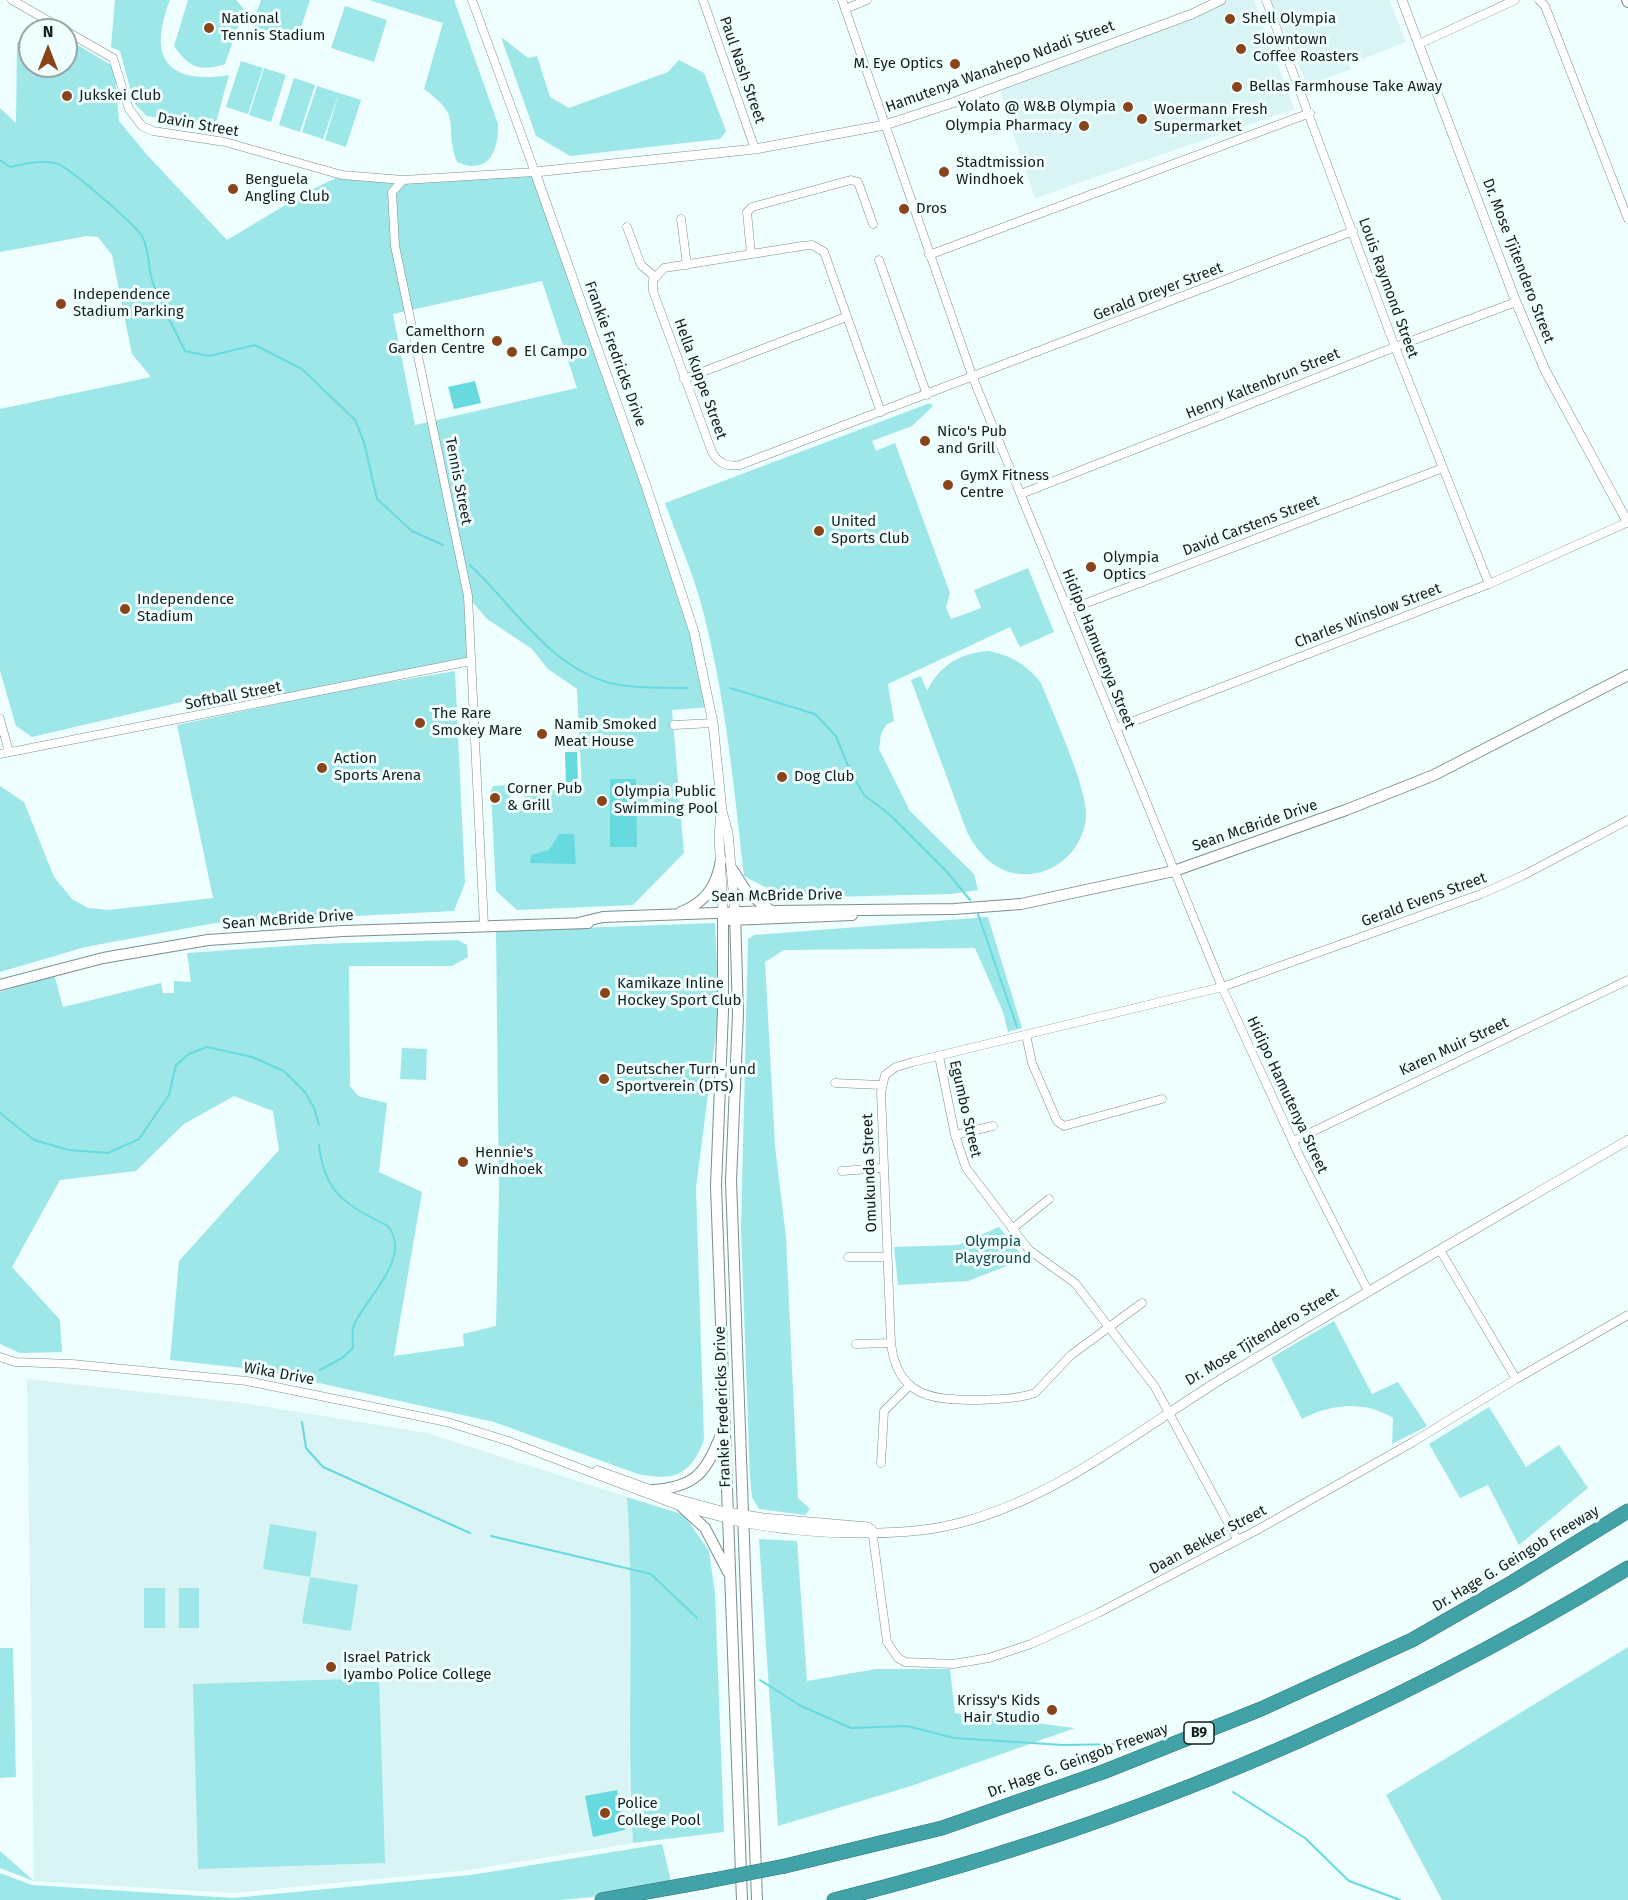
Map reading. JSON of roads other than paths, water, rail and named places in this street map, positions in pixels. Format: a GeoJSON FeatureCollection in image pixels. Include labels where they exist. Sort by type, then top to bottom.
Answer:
{"type":"FeatureCollection","features":[{"type":"Feature","properties":{"kind":"highway"},"geometry":{"type":"LineString","coordinates":[[1588,1536],[1628,1503]]}},
{"type":"Feature","properties":{"kind":"highway","name":"Dr. Hage G. Geingob Freeway"},"geometry":{"type":"LineString","coordinates":[[602,1900],[785,1866],[942,1828],[1103,1772],[1261,1709],[1412,1640],[1628,1511]]}},
{"type":"Feature","properties":{"kind":"highway"},"geometry":{"type":"LineString","coordinates":[[834,1900],[971,1864],[1051,1839],[1240,1766],[1391,1699],[1535,1625],[1628,1568]]}},
{"type":"Feature","properties":{"kind":"main road","name":"Sean McBride Drive"},"geometry":{"type":"LineString","coordinates":[[582,922],[603,916],[675,914],[847,916],[865,912],[1020,903],[1174,871],[1346,810],[1434,775],[1628,675]]}},
{"type":"Feature","properties":{"kind":"main road"},"geometry":{"type":"LineString","coordinates":[[675,914],[704,899],[716,882],[721,860]]}},
{"type":"Feature","properties":{"kind":"main road"},"geometry":{"type":"LineString","coordinates":[[732,869],[746,891],[771,910]]}},
{"type":"Feature","properties":{"kind":"main road","name":"Sean McBride Drive"},"geometry":{"type":"LineString","coordinates":[[0,985],[103,958],[208,940],[343,931],[582,922],[598,924],[729,916],[771,910],[847,909],[865,912]]}},
{"type":"Feature","properties":{"kind":"main road","name":"Frankie Fredericks Drive"},"geometry":{"type":"LineString","coordinates":[[729,916],[716,1186],[723,1430],[742,1900]]}},
{"type":"Feature","properties":{"kind":"main road","name":"Frankie Fredericks Drive"},"geometry":{"type":"LineString","coordinates":[[729,916],[738,1014],[731,1181],[757,1900]]}},
{"type":"Feature","properties":{"kind":"main road"},"geometry":{"type":"LineString","coordinates":[[653,1490],[682,1486],[701,1474],[709,1464],[723,1430]]}},
{"type":"Feature","properties":{"kind":"main road"},"geometry":{"type":"LineString","coordinates":[[682,1507],[705,1528],[730,1575]]}},
{"type":"Feature","properties":{"kind":"street","name":"Davin Street"},"geometry":{"type":"LineString","coordinates":[[12,0],[113,58],[129,109],[142,126],[153,131],[225,142],[342,175],[403,180]]}},
{"type":"Feature","properties":{"kind":"street","name":"Frankie Fredricks Drive"},"geometry":{"type":"LineString","coordinates":[[472,0],[535,172],[694,632],[714,723],[722,811],[728,834],[732,869],[729,916]]}},
{"type":"Feature","properties":{"kind":"street","name":"Paul Nash Street"},"geometry":{"type":"LineString","coordinates":[[703,0],[755,149]]}},
{"type":"Feature","properties":{"kind":"street","name":"Hidipo Hamutenya Street"},"geometry":{"type":"LineString","coordinates":[[842,0],[973,378],[1222,987],[1293,1140],[1368,1292]]}},
{"type":"Feature","properties":{"kind":"street"},"geometry":{"type":"LineString","coordinates":[[845,9],[867,0]]}},
{"type":"Feature","properties":{"kind":"street","name":"Hamutenya Wanahepo Ndadi Street"},"geometry":{"type":"LineString","coordinates":[[535,172],[755,149],[885,125],[952,103],[1192,14],[1221,0]]}},
{"type":"Feature","properties":{"kind":"street","name":"Louis Raymond Street"},"geometry":{"type":"LineString","coordinates":[[1266,0],[1310,113],[1395,347],[1489,584]]}},
{"type":"Feature","properties":{"kind":"street","name":"Dr. Mose Tjitendero Street"},"geometry":{"type":"LineString","coordinates":[[1402,0],[1516,302],[1545,370],[1628,522]]}},
{"type":"Feature","properties":{"kind":"street"},"geometry":{"type":"LineString","coordinates":[[1419,44],[1515,0]]}},
{"type":"Feature","properties":{"kind":"street"},"geometry":{"type":"LineString","coordinates":[[1539,0],[1545,6],[1628,219]]}},
{"type":"Feature","properties":{"kind":"street"},"geometry":{"type":"LineString","coordinates":[[929,255],[1310,113]]}},
{"type":"Feature","properties":{"kind":"street"},"geometry":{"type":"LineString","coordinates":[[403,180],[535,172]]}},
{"type":"Feature","properties":{"kind":"street","name":"Tennis Street"},"geometry":{"type":"LineString","coordinates":[[403,180],[392,192],[395,246],[465,577],[484,926]]}},
{"type":"Feature","properties":{"kind":"street"},"geometry":{"type":"LineString","coordinates":[[751,254],[746,219],[747,212],[752,207],[851,180],[858,182],[873,224]]}},
{"type":"Feature","properties":{"kind":"street"},"geometry":{"type":"LineString","coordinates":[[681,219],[687,264]]}},
{"type":"Feature","properties":{"kind":"street"},"geometry":{"type":"LineString","coordinates":[[627,227],[641,265],[655,277],[664,268],[802,246],[819,248],[824,252],[881,412]]}},
{"type":"Feature","properties":{"kind":"street","name":"Gerald Dreyer Street"},"geometry":{"type":"LineString","coordinates":[[973,378],[1353,231]]}},
{"type":"Feature","properties":{"kind":"street"},"geometry":{"type":"LineString","coordinates":[[879,260],[927,395]]}},
{"type":"Feature","properties":{"kind":"street","name":"Hella Kuppe Street"},"geometry":{"type":"LineString","coordinates":[[655,277],[653,291],[716,460],[731,466],[973,378]]}},
{"type":"Feature","properties":{"kind":"street","name":"Henry Kaltenbrun Street"},"geometry":{"type":"LineString","coordinates":[[1021,494],[1395,347],[1516,302]]}},
{"type":"Feature","properties":{"kind":"street"},"geometry":{"type":"LineString","coordinates":[[684,379],[846,317]]}},
{"type":"Feature","properties":{"kind":"street","name":"David Carstens Street"},"geometry":{"type":"LineString","coordinates":[[1068,610],[1443,468]]}},
{"type":"Feature","properties":{"kind":"street","name":"Charles Winslow Street"},"geometry":{"type":"LineString","coordinates":[[1116,728],[1489,584],[1628,522]]}},
{"type":"Feature","properties":{"kind":"street","name":"Softball Street"},"geometry":{"type":"LineString","coordinates":[[0,754],[471,661]]}},
{"type":"Feature","properties":{"kind":"street"},"geometry":{"type":"LineString","coordinates":[[0,719],[9,752]]}},
{"type":"Feature","properties":{"kind":"street"},"geometry":{"type":"LineString","coordinates":[[674,725],[714,723]]}},
{"type":"Feature","properties":{"kind":"street","name":"Frankie Fredricks Drive"},"geometry":{"type":"LineString","coordinates":[[722,811],[719,835],[729,916]]}},
{"type":"Feature","properties":{"kind":"street","name":"Gerald Evens Street"},"geometry":{"type":"LineString","coordinates":[[1222,987],[1480,894],[1524,875],[1628,820]]}},
{"type":"Feature","properties":{"kind":"street","name":"Karen Muir Street"},"geometry":{"type":"LineString","coordinates":[[1293,1140],[1628,980]]}},
{"type":"Feature","properties":{"kind":"street"},"geometry":{"type":"LineString","coordinates":[[835,1083],[881,1085],[885,1074],[892,1069],[1222,987]]}},
{"type":"Feature","properties":{"kind":"street"},"geometry":{"type":"LineString","coordinates":[[1026,1035],[1032,1063],[1057,1121],[1064,1126],[1162,1099]]}},
{"type":"Feature","properties":{"kind":"street","name":"Egumbo Street"},"geometry":{"type":"LineString","coordinates":[[939,1056],[955,1135],[966,1168],[1029,1250],[1075,1283],[1155,1387],[1170,1411],[1237,1539]]}},
{"type":"Feature","properties":{"kind":"street","name":"Omukunda Street"},"geometry":{"type":"LineString","coordinates":[[881,1085],[891,1343],[894,1366],[910,1385],[924,1395],[944,1400],[1035,1393],[1071,1355],[1108,1328]]}},
{"type":"Feature","properties":{"kind":"street"},"geometry":{"type":"LineString","coordinates":[[955,1135],[993,1126]]}},
{"type":"Feature","properties":{"kind":"street","name":"Dr. Mose Tjitendero Street"},"geometry":{"type":"LineString","coordinates":[[727,1515],[872,1530],[902,1530],[961,1523],[1023,1502],[1052,1488],[1170,1411],[1368,1292],[1628,1140]]}},
{"type":"Feature","properties":{"kind":"street"},"geometry":{"type":"LineString","coordinates":[[842,1171],[883,1168]]}},
{"type":"Feature","properties":{"kind":"street"},"geometry":{"type":"LineString","coordinates":[[1012,1229],[1049,1199]]}},
{"type":"Feature","properties":{"kind":"street"},"geometry":{"type":"LineString","coordinates":[[1440,1250],[1516,1379]]}},
{"type":"Feature","properties":{"kind":"street"},"geometry":{"type":"LineString","coordinates":[[848,1257],[887,1257]]}},
{"type":"Feature","properties":{"kind":"street"},"geometry":{"type":"LineString","coordinates":[[1108,1328],[1142,1303]]}},
{"type":"Feature","properties":{"kind":"street","name":"Daan Bekker Street"},"geometry":{"type":"LineString","coordinates":[[872,1530],[887,1642],[898,1658],[905,1662],[935,1664],[988,1658],[1031,1644],[1098,1613],[1257,1530],[1413,1442],[1516,1379],[1628,1315]]}},
{"type":"Feature","properties":{"kind":"street"},"geometry":{"type":"LineString","coordinates":[[856,1344],[891,1343]]}},
{"type":"Feature","properties":{"kind":"street","name":"Wika Drive"},"geometry":{"type":"LineString","coordinates":[[0,1357],[15,1362],[72,1364],[247,1381],[447,1422],[727,1515]]}},
{"type":"Feature","properties":{"kind":"street"},"geometry":{"type":"LineString","coordinates":[[881,1463],[882,1416],[910,1385]]}},
{"type":"Feature","properties":{"kind":"street","name":"Wika Drive"},"geometry":{"type":"LineString","coordinates":[[547,1455],[682,1507],[727,1515]]}},
{"type":"Feature","properties":{"kind":"waterway"},"geometry":{"type":"LineString","coordinates":[[0,160],[10,167],[44,162],[62,166],[100,196],[137,230],[146,246],[155,289],[185,351],[209,356],[255,345],[302,369],[355,420],[364,442],[377,499],[412,531],[443,545]]}},
{"type":"Feature","properties":{"kind":"waterway"},"geometry":{"type":"LineString","coordinates":[[470,565],[550,649],[588,675],[610,683],[629,686],[688,688]]}},
{"type":"Feature","properties":{"kind":"waterway"},"geometry":{"type":"LineString","coordinates":[[730,688],[815,714],[836,736],[851,773],[864,795],[889,814],[947,872],[970,900]]}},
{"type":"Feature","properties":{"kind":"waterway"},"geometry":{"type":"LineString","coordinates":[[978,914],[1017,1027]]}},
{"type":"Feature","properties":{"kind":"waterway"},"geometry":{"type":"LineString","coordinates":[[0,1113],[34,1140],[69,1150],[108,1153],[139,1139],[169,1095],[176,1065],[189,1054],[207,1047],[252,1057],[284,1071],[305,1092],[314,1108],[319,1125]]}},
{"type":"Feature","properties":{"kind":"waterway"},"geometry":{"type":"LineString","coordinates":[[319,1145],[326,1175],[332,1186],[349,1204],[388,1226],[394,1238],[395,1251],[385,1277],[354,1325],[353,1348],[342,1358],[320,1370]]}},
{"type":"Feature","properties":{"kind":"waterway"},"geometry":{"type":"LineString","coordinates":[[302,1422],[306,1448],[323,1467],[470,1533]]}},
{"type":"Feature","properties":{"kind":"waterway"},"geometry":{"type":"LineString","coordinates":[[491,1536],[651,1574],[697,1618]]}},
{"type":"Feature","properties":{"kind":"waterway"},"geometry":{"type":"LineString","coordinates":[[760,1680],[801,1706],[851,1728],[907,1726],[954,1738],[1063,1745],[1125,1744]]}},
{"type":"Feature","properties":{"kind":"waterway"},"geometry":{"type":"LineString","coordinates":[[1233,1792],[1305,1838],[1349,1881],[1400,1900]]}},
{"type":"Feature","properties":{"kind":"place","name":"Shell Olympia"},"geometry":{"type":"Point","coordinates":[1230,19]}},
{"type":"Feature","properties":{"kind":"place","name":"National Tennis Stadium"},"geometry":{"type":"Point","coordinates":[209,28]}},
{"type":"Feature","properties":{"kind":"place","name":"Slowntown Coffee Roasters"},"geometry":{"type":"Point","coordinates":[1241,49]}},
{"type":"Feature","properties":{"kind":"place","name":"M. Eye Optics"},"geometry":{"type":"Point","coordinates":[955,64]}},
{"type":"Feature","properties":{"kind":"place","name":"Bellas Farmhouse Take Away"},"geometry":{"type":"Point","coordinates":[1237,87]}},
{"type":"Feature","properties":{"kind":"place","name":"Jukskei Club"},"geometry":{"type":"Point","coordinates":[67,96]}},
{"type":"Feature","properties":{"kind":"place","name":"Yolato @ W&B Olympia"},"geometry":{"type":"Point","coordinates":[1128,107]}},
{"type":"Feature","properties":{"kind":"place","name":"Woermann Fresh Supermarket"},"geometry":{"type":"Point","coordinates":[1142,119]}},
{"type":"Feature","properties":{"kind":"place","name":"Olympia Pharmacy"},"geometry":{"type":"Point","coordinates":[1084,126]}},
{"type":"Feature","properties":{"kind":"place","name":"Stadtmission Windhoek"},"geometry":{"type":"Point","coordinates":[944,172]}},
{"type":"Feature","properties":{"kind":"place","name":"Benguela Angling Club"},"geometry":{"type":"Point","coordinates":[233,189]}},
{"type":"Feature","properties":{"kind":"place","name":"Dros"},"geometry":{"type":"Point","coordinates":[904,209]}},
{"type":"Feature","properties":{"kind":"place","name":"Independence Stadium Parking"},"geometry":{"type":"Point","coordinates":[61,304]}},
{"type":"Feature","properties":{"kind":"place","name":"Camelthorn Garden Centre"},"geometry":{"type":"Point","coordinates":[497,341]}},
{"type":"Feature","properties":{"kind":"place","name":"El Campo"},"geometry":{"type":"Point","coordinates":[512,352]}},
{"type":"Feature","properties":{"kind":"place","name":"Nico's Pub and Grill"},"geometry":{"type":"Point","coordinates":[925,441]}},
{"type":"Feature","properties":{"kind":"place","name":"GymX Fitness Centre"},"geometry":{"type":"Point","coordinates":[948,485]}},
{"type":"Feature","properties":{"kind":"place","name":"United Sports Club"},"geometry":{"type":"Point","coordinates":[819,531]}},
{"type":"Feature","properties":{"kind":"place","name":"Olympia Optics"},"geometry":{"type":"Point","coordinates":[1091,567]}},
{"type":"Feature","properties":{"kind":"place","name":"Independence Stadium"},"geometry":{"type":"Point","coordinates":[125,609]}},
{"type":"Feature","properties":{"kind":"place","name":"The Rare Smokey Mare"},"geometry":{"type":"Point","coordinates":[420,723]}},
{"type":"Feature","properties":{"kind":"place","name":"Namib Smoked Meat House"},"geometry":{"type":"Point","coordinates":[542,734]}},
{"type":"Feature","properties":{"kind":"place","name":"Action Sports Arena"},"geometry":{"type":"Point","coordinates":[322,768]}},
{"type":"Feature","properties":{"kind":"place","name":"Dog Club"},"geometry":{"type":"Point","coordinates":[782,777]}},
{"type":"Feature","properties":{"kind":"place","name":"Corner Pub & Grill"},"geometry":{"type":"Point","coordinates":[495,798]}},
{"type":"Feature","properties":{"kind":"place","name":"Olympia Public Swimming Pool"},"geometry":{"type":"Point","coordinates":[602,801]}},
{"type":"Feature","properties":{"kind":"place","name":"Kamikaze Inline Hockey Sport Club"},"geometry":{"type":"Point","coordinates":[605,993]}},
{"type":"Feature","properties":{"kind":"place","name":"Deutscher Turn- und Sportverein (DTS)"},"geometry":{"type":"Point","coordinates":[604,1079]}},
{"type":"Feature","properties":{"kind":"place","name":"Hennie's Windhoek"},"geometry":{"type":"Point","coordinates":[463,1162]}},
{"type":"Feature","properties":{"kind":"place","name":"Israel Patrick Iyambo Police College"},"geometry":{"type":"Point","coordinates":[331,1667]}},
{"type":"Feature","properties":{"kind":"place","name":"Krissy's Kids Hair Studio"},"geometry":{"type":"Point","coordinates":[1052,1710]}},
{"type":"Feature","properties":{"kind":"place","name":"Police College Pool"},"geometry":{"type":"Point","coordinates":[605,1813]}},
{"type":"Feature","properties":{"kind":"park label","name":"Olympia Playground"},"geometry":{"type":"Point","coordinates":[993,1250]}}]}
